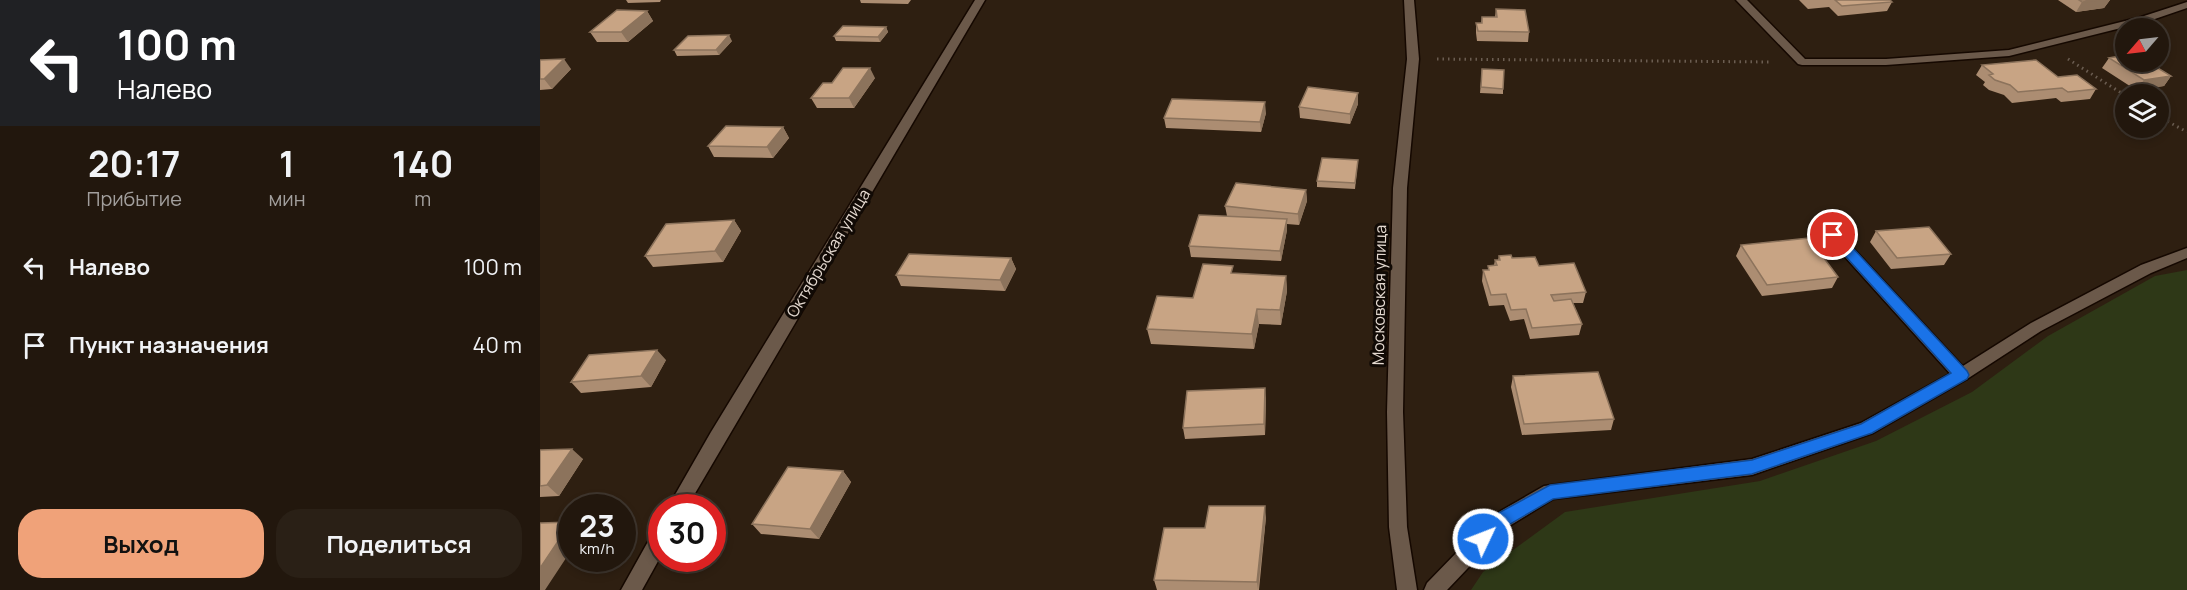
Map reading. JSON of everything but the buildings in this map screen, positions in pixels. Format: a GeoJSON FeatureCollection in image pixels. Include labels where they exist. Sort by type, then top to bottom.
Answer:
{"type":"FeatureCollection","features":[{"type":"Feature","properties":{"kind":"street","name":"Октябрьская улица"},"geometry":{"type":"LineString","coordinates":[[684,494],[980,0]]}},
{"type":"Feature","properties":{"kind":"street","name":"Московская улица"},"geometry":{"type":"LineString","coordinates":[[1407,590],[1398,528],[1395,412],[1400,188],[1413,59],[1409,0]]}},
{"type":"Feature","properties":{"kind":"street"},"geometry":{"type":"LineString","coordinates":[[1741,0],[1802,62],[1886,62],[2009,53],[2145,19],[2187,5]]}},
{"type":"Feature","properties":{"kind":"street"},"geometry":{"type":"LineString","coordinates":[[1833,235],[1961,375]]}},
{"type":"Feature","properties":{"kind":"street"},"geometry":{"type":"LineString","coordinates":[[1434,590],[1499,522],[1550,492],[1752,467],[1867,428],[1961,375],[2036,327],[2146,268],[2187,254]]}},
{"type":"Feature","properties":{"kind":"street"},"geometry":{"type":"LineString","coordinates":[[631,590],[648,560]]}},
{"type":"Feature","properties":{"kind":"path"},"geometry":{"type":"LineString","coordinates":[[2047,45],[2115,89]]}},
{"type":"Feature","properties":{"kind":"path"},"geometry":{"type":"LineString","coordinates":[[1413,59],[1802,62]]}},
{"type":"Feature","properties":{"kind":"path"},"geometry":{"type":"LineString","coordinates":[[2169,122],[2187,132]]}},
{"type":"Feature","properties":{"kind":"green space"},"geometry":{"type":"Polygon","coordinates":[[[2187,270],[2187,590],[1471,590],[1483,572],[1565,512],[1760,481],[1876,441],[1972,392],[2048,336],[2155,276],[2187,270]]]}},
{"type":"Feature","properties":{"kind":"route"},"geometry":{"type":"LineString","coordinates":[[1483,539],[1499,522],[1550,492],[1752,467],[1867,428],[1961,375],[1833,235]]}}]}
